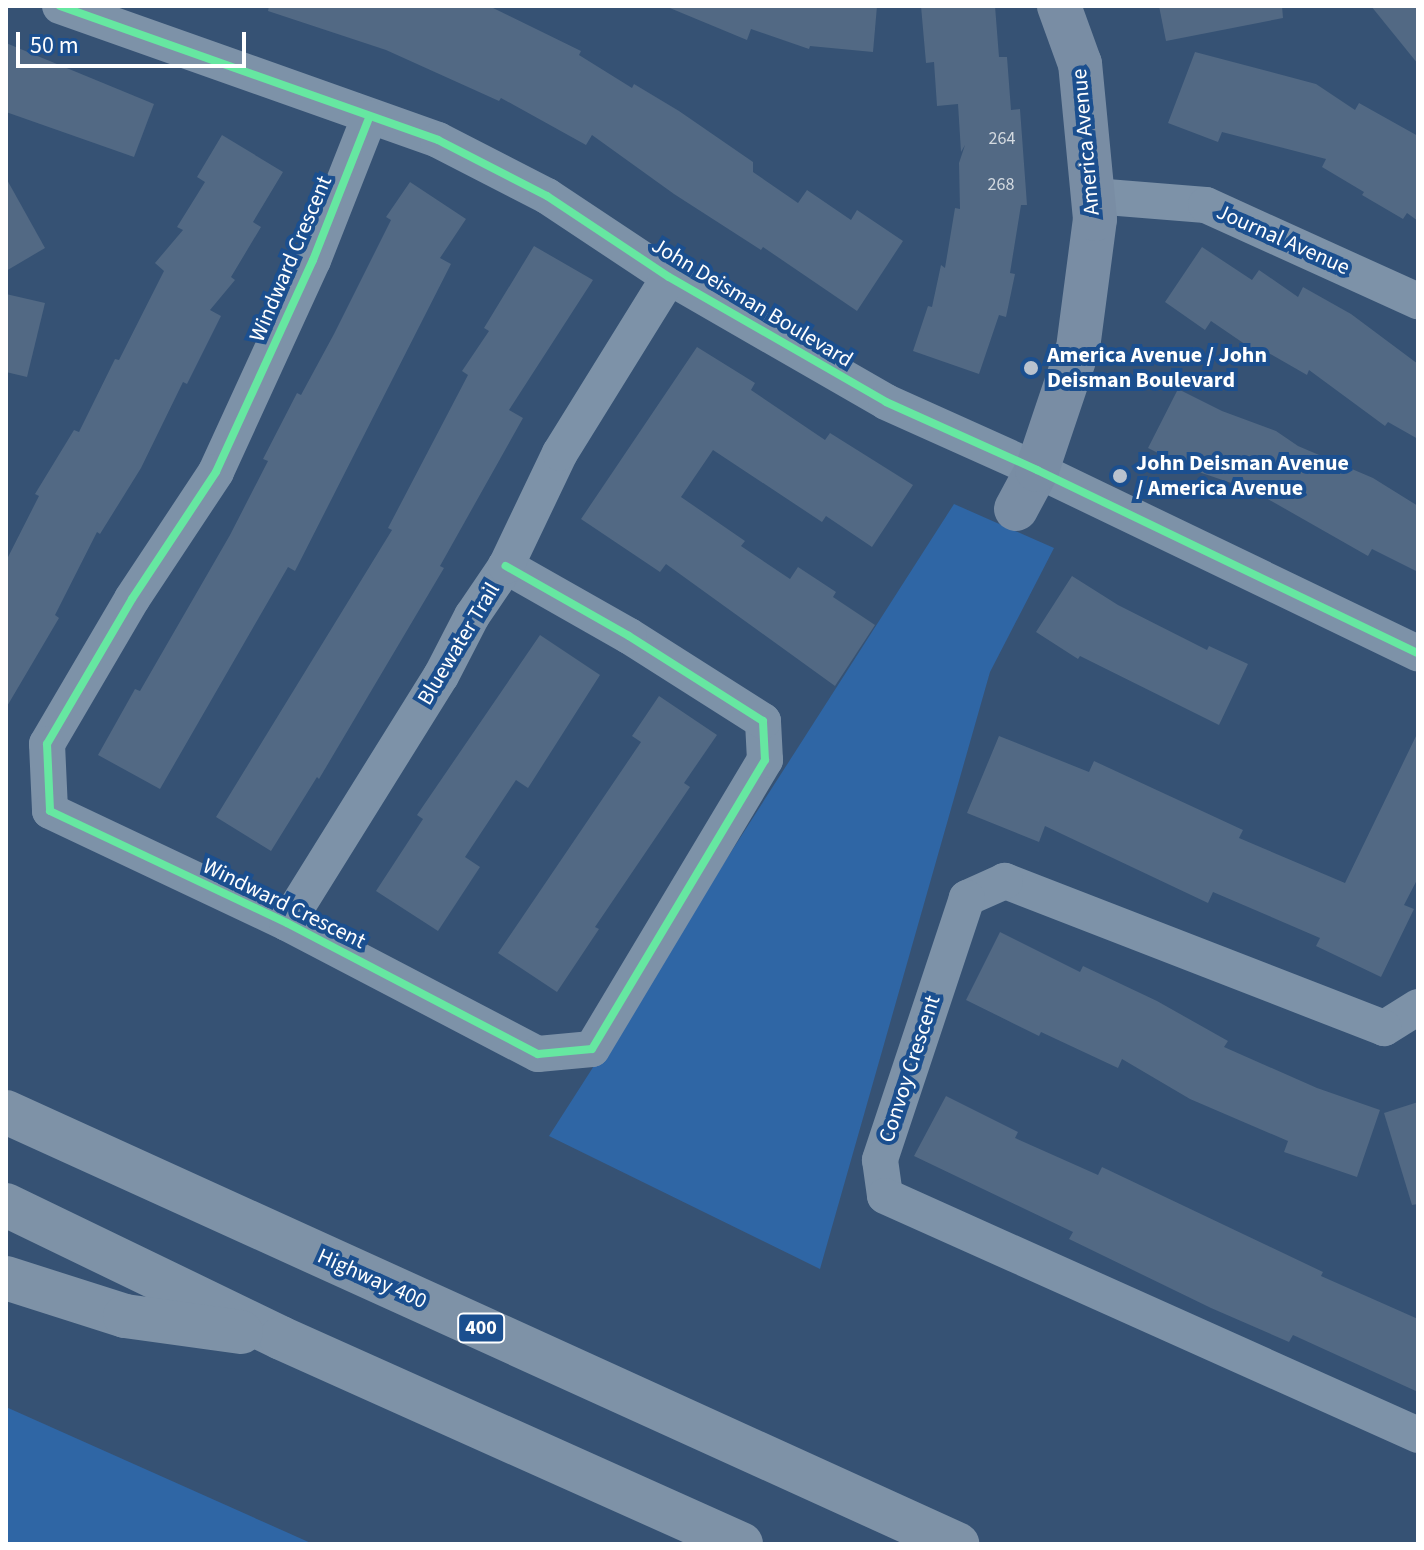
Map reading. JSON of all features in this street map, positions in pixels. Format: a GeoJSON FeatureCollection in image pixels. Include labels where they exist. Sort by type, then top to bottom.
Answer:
{"type":"FeatureCollection","features":[{"type":"Feature","properties":{"kind":"highway","name":"Highway 400"},"geometry":{"type":"LineString","coordinates":[[6,1112],[957,1544]]}},
{"type":"Feature","properties":{"kind":"highway"},"geometry":{"type":"LineString","coordinates":[[6,1205],[281,1338],[741,1544]]}},
{"type":"Feature","properties":{"kind":"highway"},"geometry":{"type":"LineString","coordinates":[[6,1278],[125,1316],[281,1338]]}},
{"type":"Feature","properties":{"kind":"street","name":"John Deisman Boulevard"},"geometry":{"type":"LineString","coordinates":[[60,6],[438,140],[547,196],[669,277],[886,402],[1037,470],[1418,653]]}},
{"type":"Feature","properties":{"kind":"street","name":"America Avenue"},"geometry":{"type":"LineString","coordinates":[[1016,509],[1037,470],[1078,348],[1095,219],[1080,64],[1059,6]]}},
{"type":"Feature","properties":{"kind":"street","name":"Windward Crescent"},"geometry":{"type":"LineString","coordinates":[[369,118],[313,260],[216,472],[132,599],[47,744],[50,811],[287,923],[538,1054],[592,1049],[765,760],[763,721],[629,636],[506,566]]}},
{"type":"Feature","properties":{"kind":"street","name":"Journal Avenue"},"geometry":{"type":"LineString","coordinates":[[1094,196],[1206,205],[1418,301]]}},
{"type":"Feature","properties":{"kind":"street","name":"Bluewater Trail"},"geometry":{"type":"LineString","coordinates":[[287,923],[506,566],[560,453],[669,277]]}},
{"type":"Feature","properties":{"kind":"street","name":"Convoy Crescent"},"geometry":{"type":"LineString","coordinates":[[1418,1007],[1384,1028],[1005,881],[967,898],[880,1160],[885,1196],[1418,1435]]}},
{"type":"Feature","properties":{"kind":"shaded area"},"geometry":{"type":"Polygon","coordinates":[[[954,504],[1054,548],[990,672],[820,1269],[549,1136],[954,504]]]}},
{"type":"Feature","properties":{"kind":"shaded area"},"geometry":{"type":"Polygon","coordinates":[[[6,1407],[313,1544],[6,1544],[6,1407]]]}},
{"type":"Feature","properties":{"kind":"building"},"geometry":{"type":"Polygon","coordinates":[[[269,6],[489,6],[581,51],[579,55],[632,88],[634,84],[679,111],[753,162],[753,172],[798,203],[807,190],[851,220],[857,210],[903,241],[857,311],[763,247],[761,250],[674,194],[592,135],[586,145],[501,98],[499,101],[386,50],[268,11],[269,6]]]}},
{"type":"Feature","properties":{"kind":"building"},"geometry":{"type":"Polygon","coordinates":[[[665,6],[877,6],[873,52],[810,46],[809,49],[751,29],[747,40],[665,6]]]}},
{"type":"Feature","properties":{"kind":"building"},"geometry":{"type":"Polygon","coordinates":[[[921,6],[995,6],[999,57],[1007,57],[1011,110],[1020,109],[1027,205],[1021,205],[1010,273],[1015,274],[1006,317],[999,315],[979,374],[913,351],[928,306],[932,307],[941,265],[945,268],[955,208],[960,209],[959,163],[965,145],[961,152],[958,104],[937,106],[934,62],[926,63],[921,6]]]}},
{"type":"Feature","properties":{"kind":"building"},"geometry":{"type":"Polygon","coordinates":[[[1159,6],[1282,6],[1283,18],[1166,41],[1159,6]]]}},
{"type":"Feature","properties":{"kind":"building"},"geometry":{"type":"Polygon","coordinates":[[[1371,6],[1418,6],[1418,64],[1371,6]]]}},
{"type":"Feature","properties":{"kind":"building"},"geometry":{"type":"Polygon","coordinates":[[[6,43],[154,104],[134,157],[6,112],[6,43]]]}},
{"type":"Feature","properties":{"kind":"building"},"geometry":{"type":"Polygon","coordinates":[[[1195,52],[1316,84],[1355,110],[1359,103],[1418,136],[1418,221],[1407,213],[1403,219],[1362,195],[1364,192],[1322,167],[1326,159],[1222,132],[1218,142],[1168,123],[1195,52]]]}},
{"type":"Feature","properties":{"kind":"building"},"geometry":{"type":"Polygon","coordinates":[[[222,135],[283,172],[253,222],[261,227],[231,277],[235,280],[210,310],[221,316],[187,384],[183,382],[141,468],[100,534],[97,532],[55,615],[59,618],[6,708],[6,561],[39,496],[35,494],[74,430],[79,432],[115,359],[119,360],[164,271],[155,263],[183,230],[177,227],[205,182],[197,177],[222,135]]]}},
{"type":"Feature","properties":{"kind":"building"},"geometry":{"type":"Polygon","coordinates":[[[6,178],[45,248],[6,271],[6,178]]]}},
{"type":"Feature","properties":{"kind":"building"},"geometry":{"type":"Polygon","coordinates":[[[410,182],[466,219],[440,258],[451,264],[295,571],[288,567],[160,789],[98,755],[135,689],[140,691],[230,535],[268,461],[263,459],[297,393],[301,395],[334,334],[391,220],[386,217],[410,182]]]}},
{"type":"Feature","properties":{"kind":"building"},"geometry":{"type":"Polygon","coordinates":[[[534,246],[593,280],[509,410],[523,418],[440,566],[444,568],[319,779],[317,777],[271,851],[216,817],[392,530],[388,528],[468,375],[462,371],[489,331],[484,328],[534,246]]]}},
{"type":"Feature","properties":{"kind":"building"},"geometry":{"type":"Polygon","coordinates":[[[1202,247],[1252,280],[1259,270],[1298,297],[1303,287],[1351,314],[1418,364],[1418,439],[1388,422],[1385,426],[1309,370],[1307,375],[1258,347],[1255,351],[1211,321],[1205,330],[1165,302],[1202,247]]]}},
{"type":"Feature","properties":{"kind":"building"},"geometry":{"type":"Polygon","coordinates":[[[6,294],[45,303],[27,377],[6,372],[6,294]]]}},
{"type":"Feature","properties":{"kind":"building"},"geometry":{"type":"Polygon","coordinates":[[[697,347],[755,383],[751,390],[825,440],[830,433],[913,485],[872,547],[826,516],[822,522],[713,450],[681,497],[745,541],[741,546],[790,579],[798,567],[836,592],[833,597],[875,625],[835,686],[666,564],[660,572],[581,519],[697,347]]]}},
{"type":"Feature","properties":{"kind":"building"},"geometry":{"type":"Polygon","coordinates":[[[1178,389],[1222,411],[1276,431],[1298,446],[1373,478],[1418,506],[1418,572],[1372,549],[1368,556],[1252,490],[1190,469],[1148,448],[1178,389]]]}},
{"type":"Feature","properties":{"kind":"building"},"geometry":{"type":"Polygon","coordinates":[[[1072,576],[1118,605],[1207,650],[1209,646],[1248,664],[1219,725],[1080,656],[1078,659],[1036,632],[1072,576]]]}},
{"type":"Feature","properties":{"kind":"building"},"geometry":{"type":"Polygon","coordinates":[[[540,635],[600,675],[528,788],[516,780],[465,857],[480,867],[438,931],[376,891],[423,819],[417,815],[540,635]]]}},
{"type":"Feature","properties":{"kind":"building"},"geometry":{"type":"Polygon","coordinates":[[[659,696],[717,735],[684,783],[690,787],[595,927],[599,929],[557,992],[498,953],[641,742],[632,736],[659,696]]]}},
{"type":"Feature","properties":{"kind":"building"},"geometry":{"type":"Polygon","coordinates":[[[1418,732],[1418,878],[1404,905],[1414,909],[1381,977],[1316,946],[1320,938],[1213,892],[1208,903],[1045,826],[1039,842],[967,813],[999,736],[1089,772],[1094,761],[1243,830],[1239,838],[1345,883],[1418,732]]]}},
{"type":"Feature","properties":{"kind":"building"},"geometry":{"type":"Polygon","coordinates":[[[1000,932],[1080,972],[1083,966],[1157,1001],[1228,1041],[1224,1047],[1317,1088],[1380,1110],[1357,1177],[1284,1152],[1288,1141],[1190,1099],[1122,1059],[1118,1068],[1041,1032],[1039,1036],[966,1000],[1000,932]]]}},
{"type":"Feature","properties":{"kind":"building"},"geometry":{"type":"Polygon","coordinates":[[[946,1096],[1018,1132],[1015,1138],[1098,1175],[1102,1167],[1323,1272],[1321,1276],[1418,1319],[1418,1392],[1293,1335],[1289,1342],[1211,1308],[1069,1239],[1073,1232],[914,1156],[946,1096]]]}},
{"type":"Feature","properties":{"kind":"building"},"geometry":{"type":"Polygon","coordinates":[[[1418,1102],[1418,1204],[1412,1205],[1384,1113],[1418,1102]]]}},
{"type":"Feature","properties":{"kind":"cycle path"},"geometry":{"type":"LineString","coordinates":[[60,6],[438,140],[547,196],[669,277],[886,402],[1037,470],[1418,653]]}},
{"type":"Feature","properties":{"kind":"cycle path"},"geometry":{"type":"LineString","coordinates":[[369,118],[313,260],[216,472],[132,599],[47,744],[50,811],[287,923],[538,1054],[592,1049],[765,760],[763,721],[629,636],[506,566]]}},
{"type":"Feature","properties":{"kind":"place","name":"America Avenue / John Deisman Boulevard"},"geometry":{"type":"Point","coordinates":[1031,368]}},
{"type":"Feature","properties":{"kind":"place","name":"John Deisman Avenue / America Avenue"},"geometry":{"type":"Point","coordinates":[1120,476]}}]}
